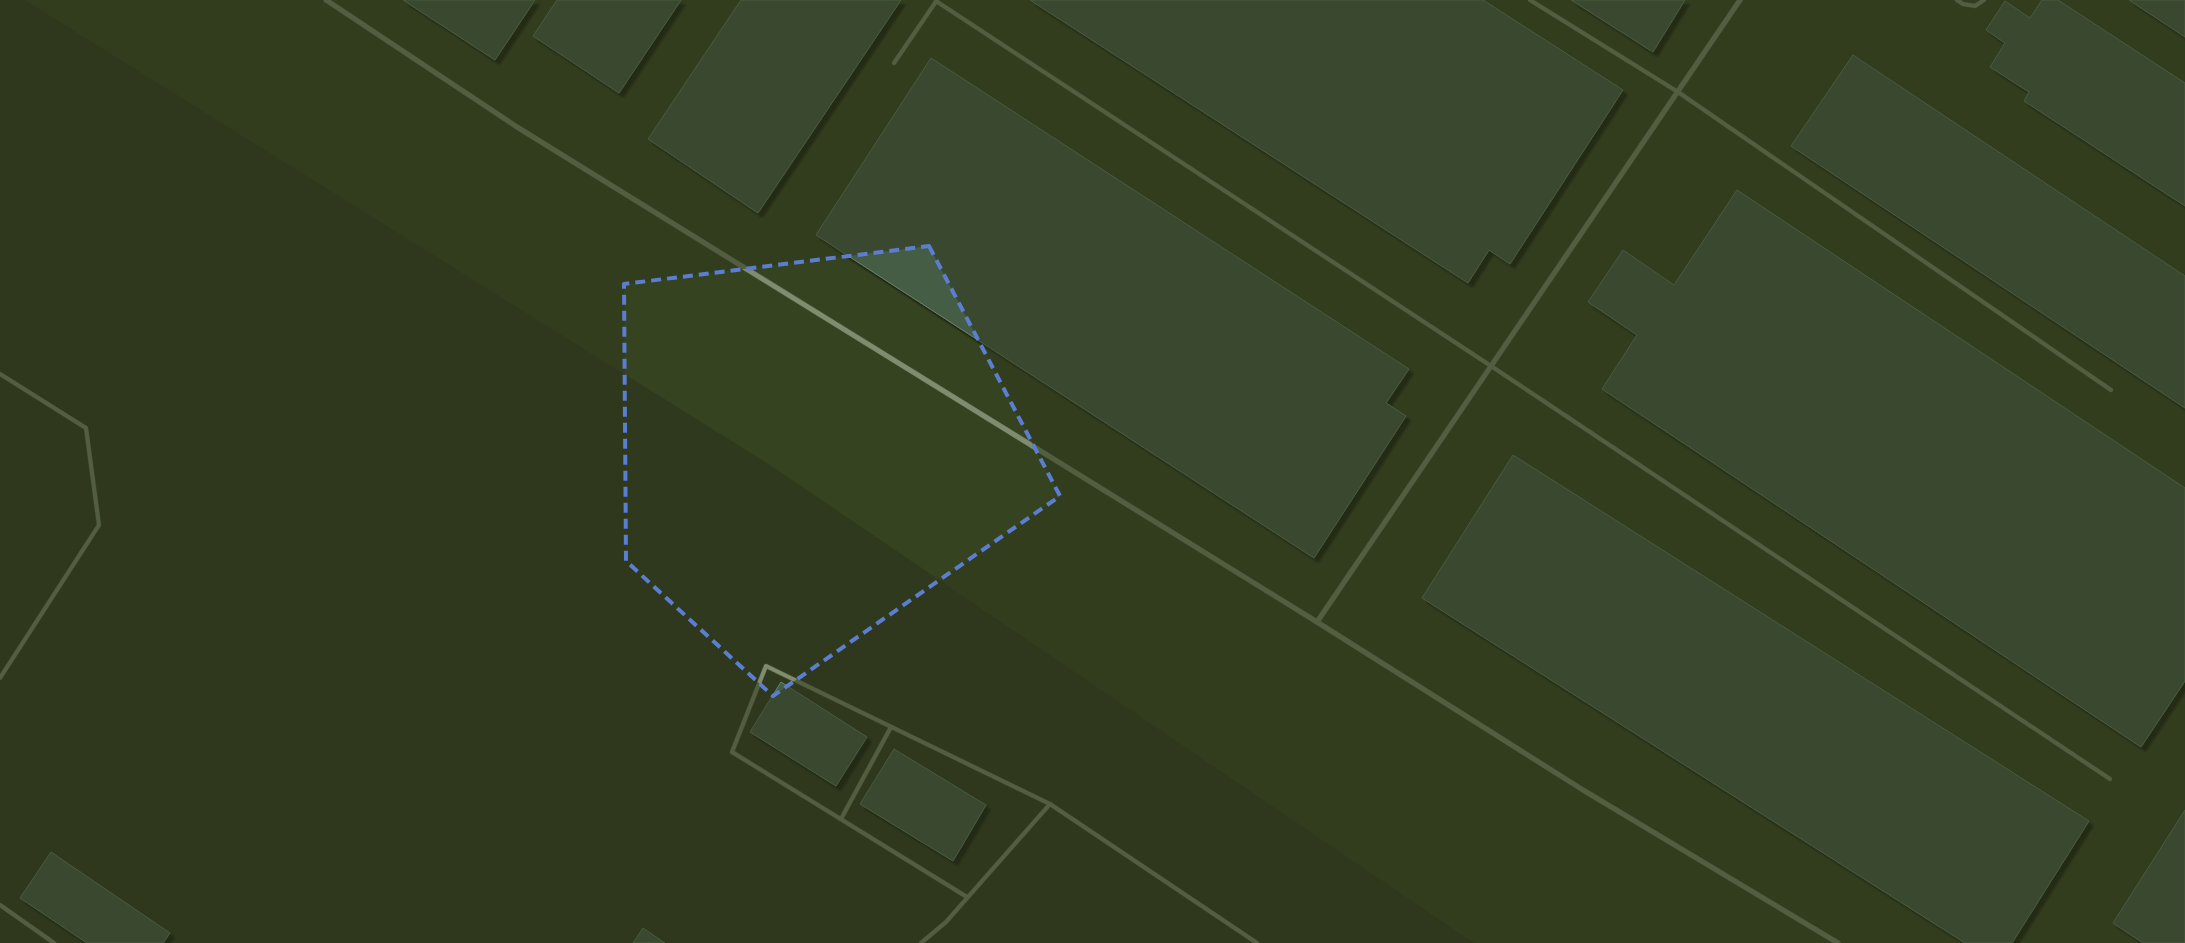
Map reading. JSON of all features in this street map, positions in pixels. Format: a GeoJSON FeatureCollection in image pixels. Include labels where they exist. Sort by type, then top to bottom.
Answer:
{"type":"FeatureCollection","features":[{"type":"Feature","properties":{"kind":"street"},"geometry":{"type":"LineString","coordinates":[[326,0],[517,127],[1317,622],[1583,790],[1838,943]]}},
{"type":"Feature","properties":{"kind":"street"},"geometry":{"type":"LineString","coordinates":[[1317,622],[1740,0]]}},
{"type":"Feature","properties":{"kind":"lane"},"geometry":{"type":"LineString","coordinates":[[894,63],[936,0],[1491,366],[2110,779]]}},
{"type":"Feature","properties":{"kind":"lane"},"geometry":{"type":"LineString","coordinates":[[1530,0],[1678,92],[2111,390]]}},
{"type":"Feature","properties":{"kind":"lane"},"geometry":{"type":"LineString","coordinates":[[1957,0],[1963,4],[1975,6],[1984,0]]}},
{"type":"Feature","properties":{"kind":"lane"},"geometry":{"type":"LineString","coordinates":[[0,374],[86,428],[99,525],[0,678]]}},
{"type":"Feature","properties":{"kind":"lane"},"geometry":{"type":"LineString","coordinates":[[968,897],[732,752],[766,666],[1050,804],[1257,943]]}},
{"type":"Feature","properties":{"kind":"lane"},"geometry":{"type":"LineString","coordinates":[[841,819],[891,727]]}},
{"type":"Feature","properties":{"kind":"lane"},"geometry":{"type":"LineString","coordinates":[[921,943],[946,922],[1050,804]]}},
{"type":"Feature","properties":{"kind":"lane"},"geometry":{"type":"LineString","coordinates":[[0,905],[54,943]]}},
{"type":"Feature","properties":{"kind":"highlighted area"},"geometry":{"type":"Polygon","coordinates":[[[929,246],[1060,496],[773,696],[626,561],[624,284],[929,246]]]}},
{"type":"Feature","properties":{"kind":"shaded area"},"geometry":{"type":"Polygon","coordinates":[[[25,0],[2185,0],[2185,943],[1474,943],[767,463],[25,0]]]}},
{"type":"Feature","properties":{"kind":"building"},"geometry":{"type":"Polygon","coordinates":[[[403,0],[535,0],[495,60],[403,0]]]}},
{"type":"Feature","properties":{"kind":"building"},"geometry":{"type":"Polygon","coordinates":[[[557,0],[681,0],[619,93],[533,36],[557,0]]]}},
{"type":"Feature","properties":{"kind":"building"},"geometry":{"type":"Polygon","coordinates":[[[741,0],[901,0],[758,213],[648,139],[741,0]]]}},
{"type":"Feature","properties":{"kind":"building"},"geometry":{"type":"Polygon","coordinates":[[[1030,0],[1483,0],[1623,90],[1510,264],[1489,250],[1468,283],[1030,0]]]}},
{"type":"Feature","properties":{"kind":"building"},"geometry":{"type":"Polygon","coordinates":[[[1571,0],[1685,0],[1653,52],[1571,0]]]}},
{"type":"Feature","properties":{"kind":"building"},"geometry":{"type":"Polygon","coordinates":[[[2042,0],[2058,0],[2185,83],[2185,206],[2024,101],[2029,92],[1990,67],[2005,43],[1986,30],[2005,1],[2030,18],[2042,0]]]}},
{"type":"Feature","properties":{"kind":"building"},"geometry":{"type":"Polygon","coordinates":[[[2129,0],[2185,0],[2185,37],[2129,0]]]}},
{"type":"Feature","properties":{"kind":"building"},"geometry":{"type":"Polygon","coordinates":[[[1853,55],[2185,276],[2185,408],[1791,146],[1853,55]]]}},
{"type":"Feature","properties":{"kind":"building"},"geometry":{"type":"Polygon","coordinates":[[[931,58],[1409,369],[1386,403],[1406,416],[1314,558],[816,235],[931,58]]]}},
{"type":"Feature","properties":{"kind":"building"},"geometry":{"type":"Polygon","coordinates":[[[1737,190],[2185,488],[2185,681],[2141,747],[1602,389],[1637,335],[1588,302],[1623,250],[1674,285],[1737,190]]]}},
{"type":"Feature","properties":{"kind":"building"},"geometry":{"type":"Polygon","coordinates":[[[1513,455],[2089,821],[2012,943],[1965,943],[1422,598],[1513,455]]]}},
{"type":"Feature","properties":{"kind":"building"},"geometry":{"type":"Polygon","coordinates":[[[781,682],[867,737],[836,786],[750,732],[781,682]]]}},
{"type":"Feature","properties":{"kind":"building"},"geometry":{"type":"Polygon","coordinates":[[[894,749],[986,805],[953,861],[860,804],[894,749]]]}},
{"type":"Feature","properties":{"kind":"building"},"geometry":{"type":"Polygon","coordinates":[[[2185,810],[2185,943],[2143,943],[2113,923],[2185,810]]]}},
{"type":"Feature","properties":{"kind":"building"},"geometry":{"type":"Polygon","coordinates":[[[51,852],[170,933],[163,943],[87,943],[20,898],[51,852]]]}},
{"type":"Feature","properties":{"kind":"building"},"geometry":{"type":"Polygon","coordinates":[[[643,928],[665,943],[633,943],[643,928]]]}}]}
